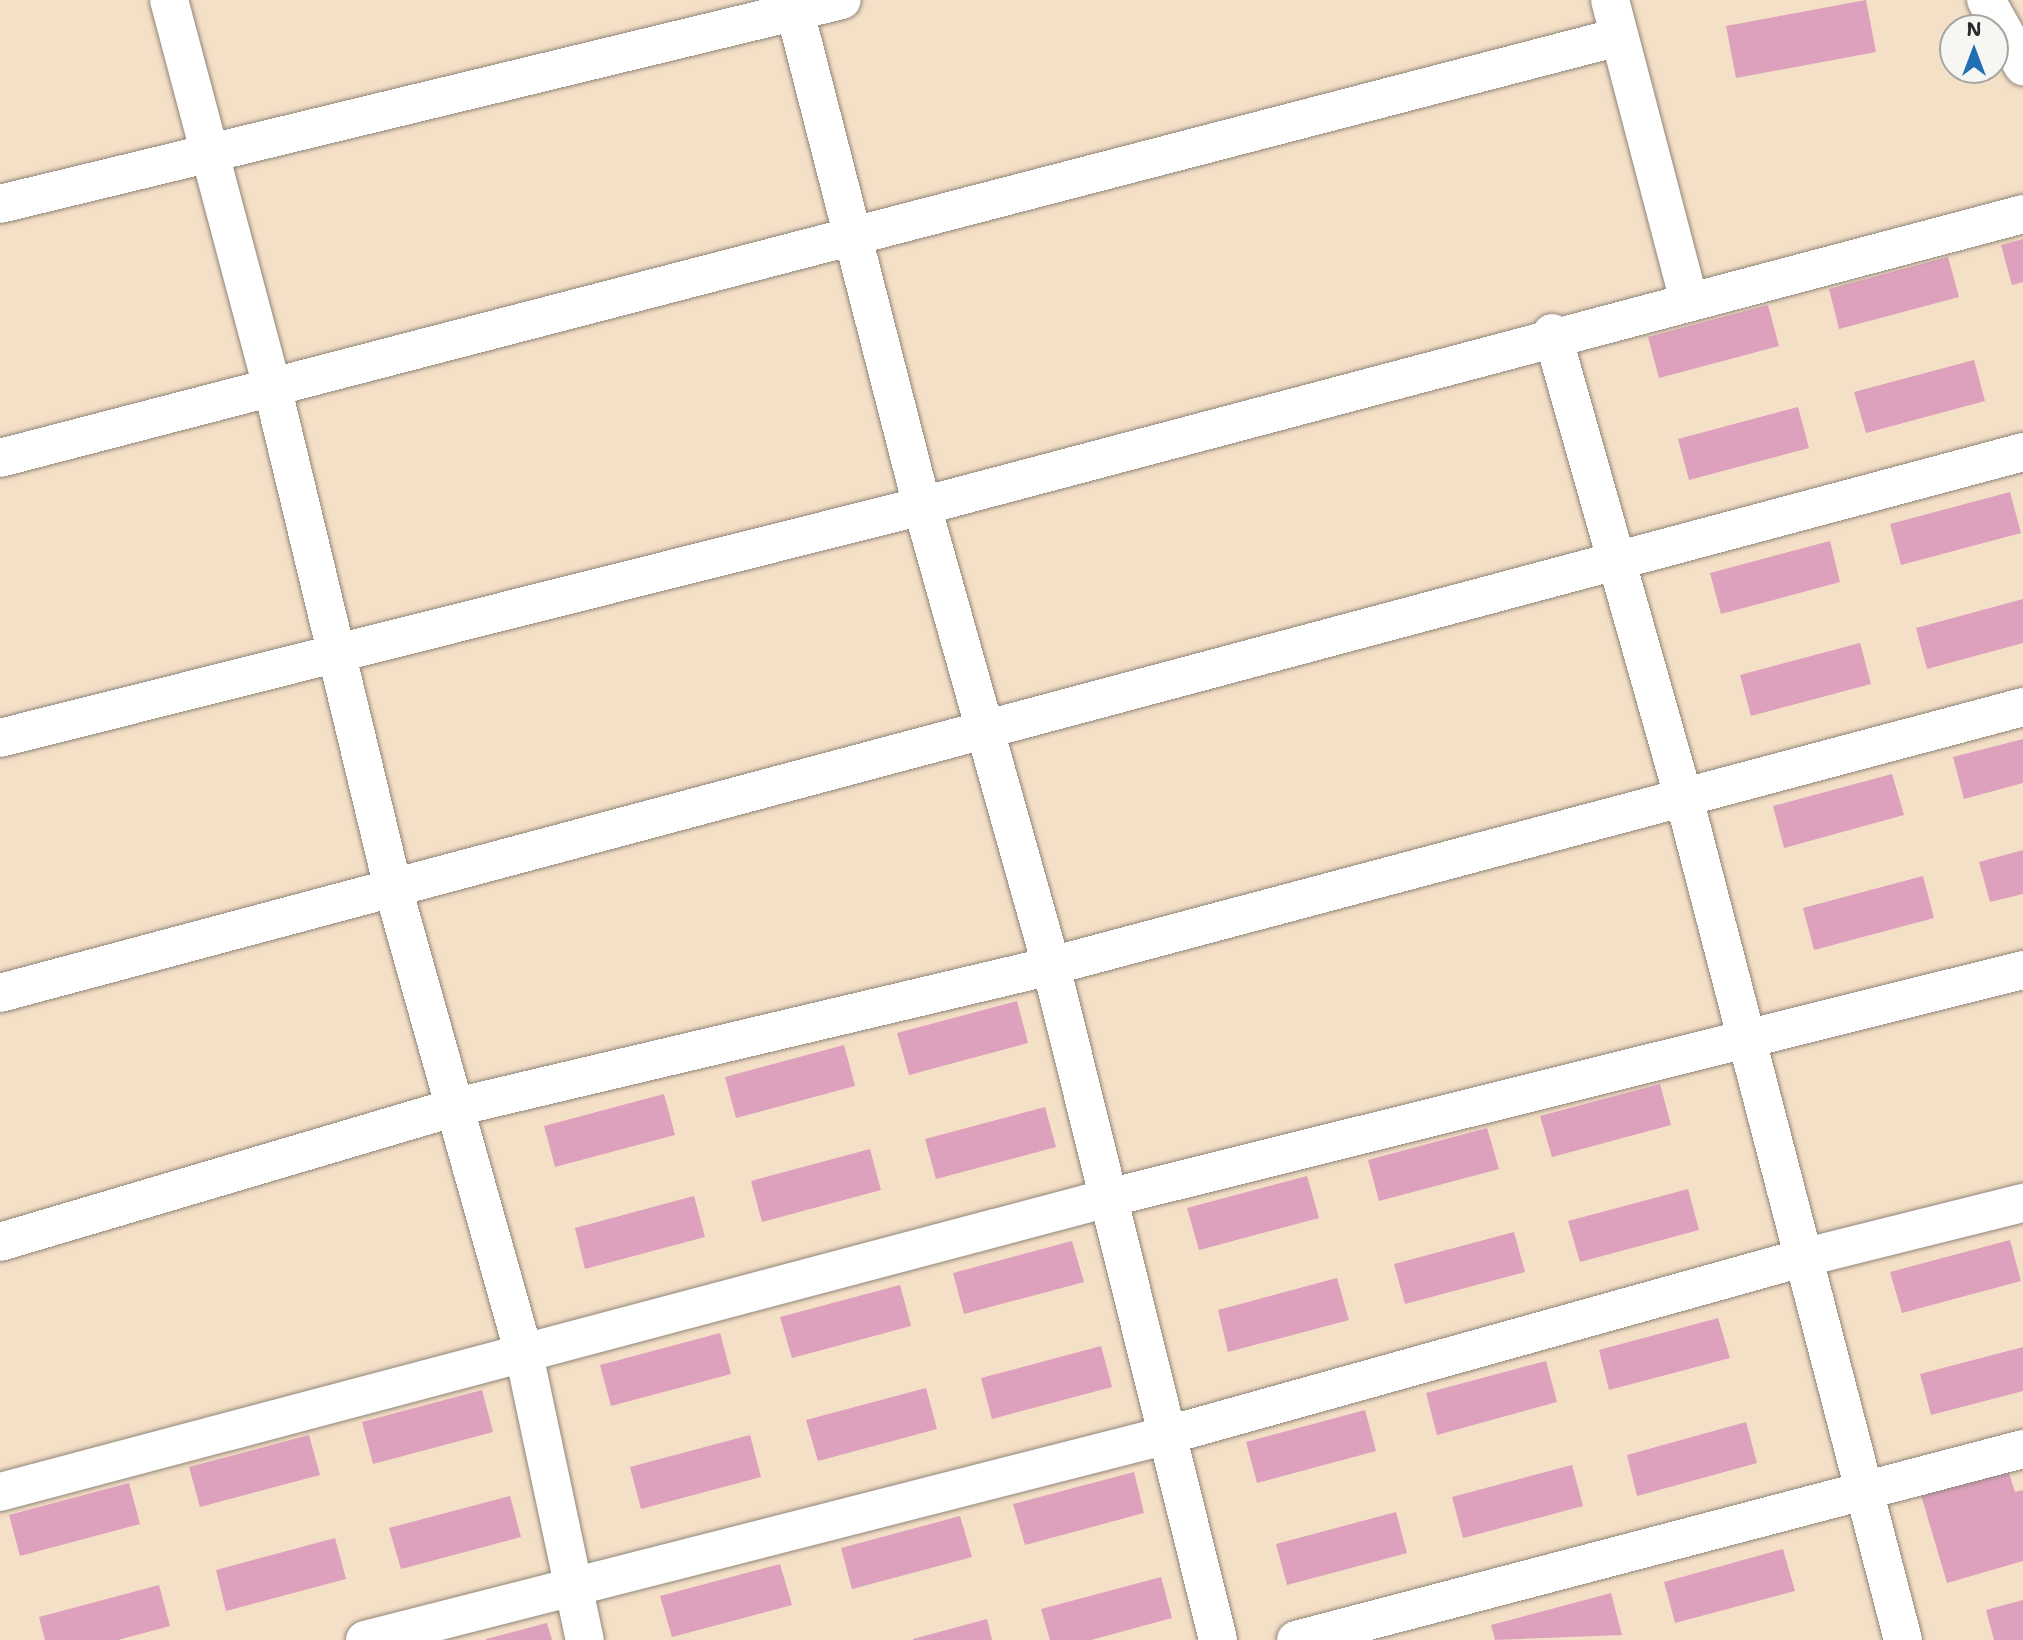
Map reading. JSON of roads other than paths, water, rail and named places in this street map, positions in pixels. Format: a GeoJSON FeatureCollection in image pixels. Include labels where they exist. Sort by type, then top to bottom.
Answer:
{"type":"FeatureCollection","features":[{"type":"Feature","properties":{"kind":"street"},"geometry":{"type":"LineString","coordinates":[[169,0],[272,386],[393,888],[524,1354],[585,1640]]}},
{"type":"Feature","properties":{"kind":"street"},"geometry":{"type":"LineString","coordinates":[[0,204],[210,149],[794,6],[842,0]]}},
{"type":"Feature","properties":{"kind":"street"},"geometry":{"type":"LineString","coordinates":[[1610,0],[1689,302]]}},
{"type":"Feature","properties":{"kind":"street"},"geometry":{"type":"LineString","coordinates":[[1986,0],[2023,66]]}},
{"type":"Feature","properties":{"kind":"street"},"geometry":{"type":"LineString","coordinates":[[794,6],[854,231],[922,506],[1051,966],[1218,1640]]}},
{"type":"Feature","properties":{"kind":"street"},"geometry":{"type":"LineString","coordinates":[[0,458],[854,231],[1619,37]]}},
{"type":"Feature","properties":{"kind":"street"},"geometry":{"type":"LineString","coordinates":[[0,738],[922,506],[1552,334],[1689,302],[2023,214]]}},
{"type":"Feature","properties":{"kind":"street"},"geometry":{"type":"LineString","coordinates":[[1552,334],[1685,797],[1802,1258],[1865,1487],[1903,1640]]}},
{"type":"Feature","properties":{"kind":"street"},"geometry":{"type":"LineString","coordinates":[[0,993],[984,731],[1615,558],[2023,452]]}},
{"type":"Feature","properties":{"kind":"street"},"geometry":{"type":"LineString","coordinates":[[0,1242],[456,1107],[1051,966],[2023,707]]}},
{"type":"Feature","properties":{"kind":"street"},"geometry":{"type":"LineString","coordinates":[[0,1492],[1108,1198],[1748,1041],[2023,970]]}},
{"type":"Feature","properties":{"kind":"street"},"geometry":{"type":"LineString","coordinates":[[366,1640],[1168,1434],[1802,1258],[2023,1203]]}},
{"type":"Feature","properties":{"kind":"street"},"geometry":{"type":"LineString","coordinates":[[1296,1640],[1865,1487],[2023,1449]]}}]}
